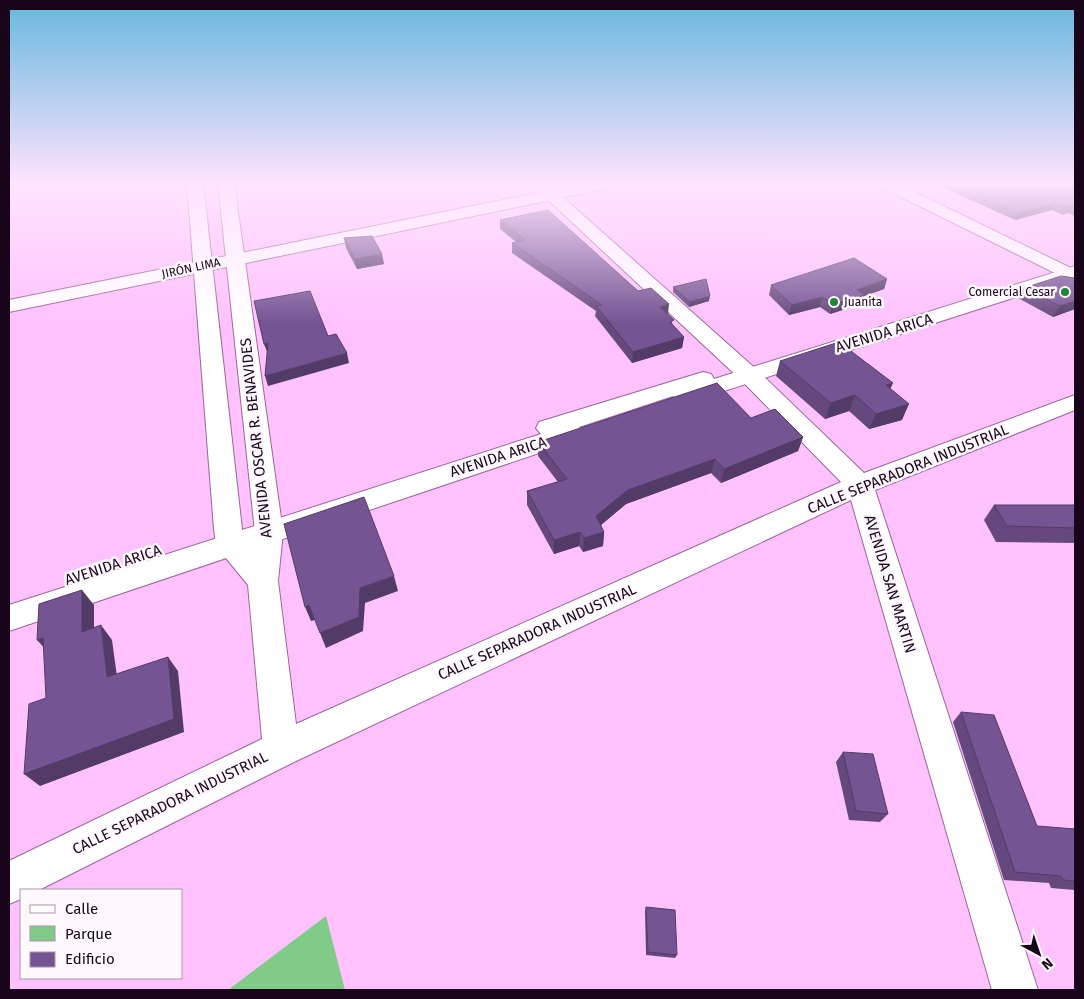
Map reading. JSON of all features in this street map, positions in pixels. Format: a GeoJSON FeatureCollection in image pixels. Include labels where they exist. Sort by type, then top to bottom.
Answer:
{"type":"FeatureCollection","features":[{"type":"Feature","properties":{"kind":"street"},"geometry":{"type":"LineString","coordinates":[[198,230],[229,536],[263,581]]}},
{"type":"Feature","properties":{"kind":"street","name":"AVENIDA OSCAR R. BENAVIDES"},"geometry":{"type":"LineString","coordinates":[[233,230],[268,524],[263,581],[281,749]]}},
{"type":"Feature","properties":{"kind":"street","name":"JIRÓN LIMA"},"geometry":{"type":"LineString","coordinates":[[9,306],[237,259],[366,230]]}},
{"type":"Feature","properties":{"kind":"street","name":"AVENIDA SAN MARTIN"},"geometry":{"type":"LineString","coordinates":[[589,230],[744,371],[860,485],[1015,990]]}},
{"type":"Feature","properties":{"kind":"street"},"geometry":{"type":"LineString","coordinates":[[985,230],[1070,269]]}},
{"type":"Feature","properties":{"kind":"street","name":"AVENIDA ARICA"},"geometry":{"type":"LineString","coordinates":[[9,598],[268,524],[744,371],[1070,269]]}},
{"type":"Feature","properties":{"kind":"street","name":"CALLE SEPARADORA INDUSTRIAL"},"geometry":{"type":"LineString","coordinates":[[9,883],[281,749],[860,485],[1075,402]]}},
{"type":"Feature","properties":{"kind":"street","name":"AVENIDA ARICA"},"geometry":{"type":"LineString","coordinates":[[9,618],[229,536]]}},
{"type":"Feature","properties":{"kind":"green space"},"geometry":{"type":"Polygon","coordinates":[[[326,916],[345,990],[228,990],[326,916]]]}},
{"type":"Feature","properties":{"kind":"building"},"geometry":{"type":"Polygon","coordinates":[[[512,230],[570,230],[638,291],[651,288],[669,304],[660,307],[674,320],[670,322],[684,337],[633,352],[596,306],[602,305],[512,243],[525,240],[512,230]]]}},
{"type":"Feature","properties":{"kind":"building"},"geometry":{"type":"Polygon","coordinates":[[[372,236],[382,254],[355,259],[344,238],[372,236]]]}},
{"type":"Feature","properties":{"kind":"building"},"geometry":{"type":"Polygon","coordinates":[[[854,258],[887,279],[857,290],[865,295],[833,304],[823,297],[792,305],[771,285],[854,258]]]}},
{"type":"Feature","properties":{"kind":"building"},"geometry":{"type":"Polygon","coordinates":[[[1061,276],[1075,278],[1075,301],[1060,306],[1024,288],[1061,276]]]}},
{"type":"Feature","properties":{"kind":"building"},"geometry":{"type":"Polygon","coordinates":[[[706,279],[710,296],[690,302],[673,287],[706,279]]]}},
{"type":"Feature","properties":{"kind":"building"},"geometry":{"type":"Polygon","coordinates":[[[310,291],[328,336],[336,334],[347,353],[265,376],[268,343],[264,344],[254,301],[310,291]]]}},
{"type":"Feature","properties":{"kind":"building"},"geometry":{"type":"Polygon","coordinates":[[[839,342],[893,383],[886,385],[909,404],[876,414],[855,395],[831,403],[780,361],[839,342]]]}},
{"type":"Feature","properties":{"kind":"building"},"geometry":{"type":"Polygon","coordinates":[[[717,383],[751,418],[775,409],[803,437],[724,469],[715,459],[628,490],[596,516],[604,532],[584,538],[580,532],[554,540],[527,491],[567,479],[538,442],[717,383]]]}},
{"type":"Feature","properties":{"kind":"building"},"geometry":{"type":"Polygon","coordinates":[[[364,497],[394,576],[360,588],[359,617],[320,633],[309,605],[305,607],[284,524],[364,497]]]}},
{"type":"Feature","properties":{"kind":"building"},"geometry":{"type":"Polygon","coordinates":[[[994,505],[1075,505],[1075,528],[1007,526],[994,505]]]}},
{"type":"Feature","properties":{"kind":"building"},"geometry":{"type":"Polygon","coordinates":[[[82,590],[82,632],[101,625],[107,677],[168,657],[174,719],[24,774],[29,704],[46,698],[43,638],[37,640],[39,604],[82,590]]]}},
{"type":"Feature","properties":{"kind":"building"},"geometry":{"type":"Polygon","coordinates":[[[961,712],[994,715],[1037,826],[1075,829],[1075,881],[1063,880],[1061,876],[1015,872],[961,712]]]}},
{"type":"Feature","properties":{"kind":"building"},"geometry":{"type":"Polygon","coordinates":[[[843,752],[873,754],[888,814],[856,811],[843,752]]]}},
{"type":"Feature","properties":{"kind":"building"},"geometry":{"type":"Polygon","coordinates":[[[646,907],[675,910],[677,955],[648,952],[646,907]]]}},
{"type":"Feature","properties":{"kind":"place","name":"Comercial Cesar"},"geometry":{"type":"Point","coordinates":[1065,292]}},
{"type":"Feature","properties":{"kind":"place","name":"Juanita"},"geometry":{"type":"Point","coordinates":[834,302]}}]}
